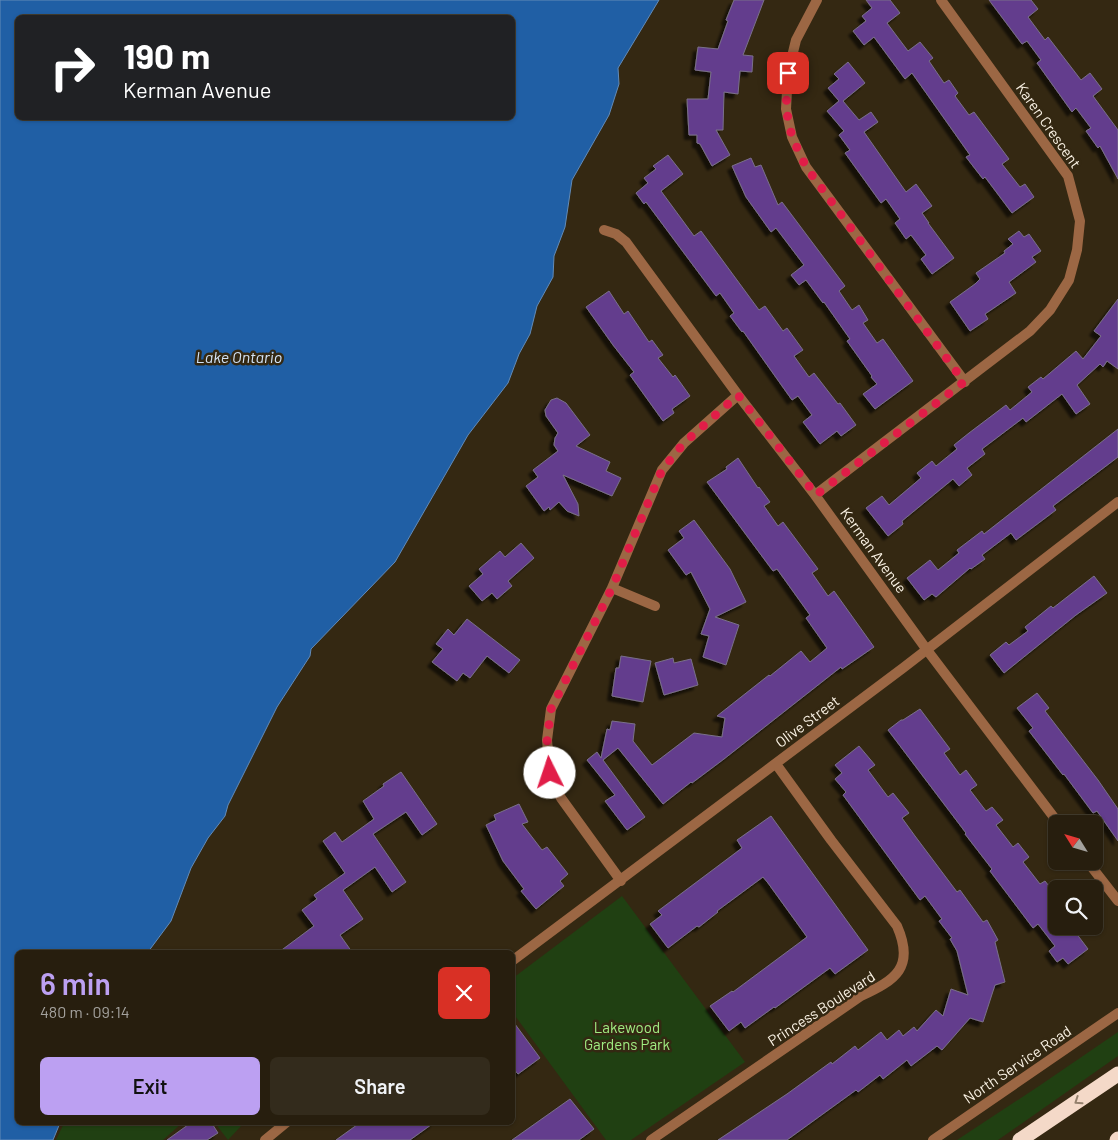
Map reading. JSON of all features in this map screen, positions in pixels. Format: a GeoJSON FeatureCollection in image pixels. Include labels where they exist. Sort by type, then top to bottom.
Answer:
{"type":"FeatureCollection","features":[{"type":"Feature","properties":{"kind":"highway"},"geometry":{"type":"LineString","coordinates":[[1020,1140],[1118,1074]]}},
{"type":"Feature","properties":{"kind":"street"},"geometry":{"type":"LineString","coordinates":[[817,0],[796,40],[788,73],[786,109],[792,137],[806,167],[964,382]]}},
{"type":"Feature","properties":{"kind":"street","name":"Karen Crescent"},"geometry":{"type":"LineString","coordinates":[[816,495],[1030,331],[1050,310],[1069,280],[1077,250],[1080,222],[1068,176],[941,0]]}},
{"type":"Feature","properties":{"kind":"street","name":"Kerman Avenue"},"geometry":{"type":"LineString","coordinates":[[604,230],[616,234],[626,242],[738,395],[816,495],[927,650],[1052,815]]}},
{"type":"Feature","properties":{"kind":"street"},"geometry":{"type":"LineString","coordinates":[[621,881],[561,798],[550,773],[547,740],[551,709],[612,588],[662,470],[684,443],[738,395]]}},
{"type":"Feature","properties":{"kind":"street","name":"Olive Street"},"geometry":{"type":"LineString","coordinates":[[515,959],[927,650],[1118,502]]}},
{"type":"Feature","properties":{"kind":"street"},"geometry":{"type":"LineString","coordinates":[[612,588],[655,606]]}},
{"type":"Feature","properties":{"kind":"street","name":"Princess Boulevard"},"geometry":{"type":"LineString","coordinates":[[651,1140],[861,996],[883,986],[901,968],[903,941],[897,926],[776,764]]}},
{"type":"Feature","properties":{"kind":"street"},"geometry":{"type":"LineString","coordinates":[[1095,870],[1118,901]]}},
{"type":"Feature","properties":{"kind":"street","name":"North Service Road"},"geometry":{"type":"LineString","coordinates":[[933,1140],[1118,1013]]}},
{"type":"Feature","properties":{"kind":"street"},"geometry":{"type":"LineString","coordinates":[[264,1140],[283,1125]]}},
{"type":"Feature","properties":{"kind":"green space","name":"Lakewood Gardens Park"},"geometry":{"type":"Polygon","coordinates":[[[622,896],[745,1062],[631,1140],[606,1140],[515,1016],[515,976],[622,896]]]}},
{"type":"Feature","properties":{"kind":"green space"},"geometry":{"type":"Polygon","coordinates":[[[1118,1032],[1118,1056],[998,1140],[957,1140],[1039,1086],[1118,1032]]]}},
{"type":"Feature","properties":{"kind":"green space"},"geometry":{"type":"Polygon","coordinates":[[[63,1125],[180,1125],[163,1140],[56,1140],[63,1125]]]}},
{"type":"Feature","properties":{"kind":"green space"},"geometry":{"type":"Polygon","coordinates":[[[217,1125],[242,1125],[228,1140],[217,1125]]]}},
{"type":"Feature","properties":{"kind":"water","name":"Lake Ontario"},"geometry":{"type":"Polygon","coordinates":[[[0,0],[659,0],[618,68],[619,84],[609,115],[572,180],[565,227],[554,256],[553,277],[537,306],[530,334],[519,354],[508,383],[468,435],[395,562],[311,649],[310,656],[277,707],[228,805],[225,816],[208,838],[191,868],[171,921],[149,950],[15,950],[15,1125],[59,1125],[53,1140],[0,1140],[0,0]]]}},
{"type":"Feature","properties":{"kind":"building"},"geometry":{"type":"Polygon","coordinates":[[[734,0],[764,0],[743,55],[753,56],[752,72],[740,71],[738,94],[724,92],[723,130],[716,130],[730,155],[712,166],[700,144],[697,143],[697,135],[689,135],[687,99],[708,99],[711,72],[695,70],[698,47],[718,49],[734,0]]]}},
{"type":"Feature","properties":{"kind":"building"},"geometry":{"type":"Polygon","coordinates":[[[866,0],[890,0],[900,13],[887,23],[908,51],[920,42],[933,58],[929,61],[944,83],[949,80],[958,93],[955,96],[969,115],[974,112],[1009,159],[1002,164],[1020,187],[1025,184],[1034,197],[1012,213],[985,177],[983,179],[966,157],[970,155],[912,73],[905,79],[874,37],[864,45],[853,31],[866,21],[862,16],[872,8],[866,0]]]}},
{"type":"Feature","properties":{"kind":"building"},"geometry":{"type":"Polygon","coordinates":[[[989,0],[1031,0],[1038,9],[1028,17],[1045,40],[1048,37],[1081,80],[1090,73],[1102,89],[1093,96],[1118,130],[1118,179],[1100,146],[1098,148],[1086,131],[1091,128],[1076,108],[1072,112],[1037,63],[1041,60],[1027,41],[1022,44],[989,0]]]}},
{"type":"Feature","properties":{"kind":"building"},"geometry":{"type":"Polygon","coordinates":[[[848,62],[865,83],[843,101],[859,120],[871,112],[878,122],[864,132],[906,192],[916,184],[932,206],[922,213],[954,258],[932,274],[921,259],[926,255],[911,235],[906,239],[895,223],[900,219],[886,199],[881,203],[845,153],[850,150],[839,135],[844,131],[827,111],[839,101],[828,88],[839,79],[834,74],[848,62]]]}},
{"type":"Feature","properties":{"kind":"building"},"geometry":{"type":"Polygon","coordinates":[[[668,155],[683,174],[661,191],[694,236],[701,231],[759,310],[765,306],[783,331],[787,328],[803,350],[794,356],[809,377],[814,373],[856,425],[841,436],[837,431],[820,444],[803,422],[812,415],[798,396],[792,400],[743,331],[730,316],[734,313],[720,293],[716,296],[646,202],[644,204],[636,193],[648,183],[644,178],[656,169],[653,166],[668,155]]]}},
{"type":"Feature","properties":{"kind":"building"},"geometry":{"type":"Polygon","coordinates":[[[751,158],[755,167],[761,165],[778,205],[782,202],[845,286],[839,291],[852,310],[859,305],[868,320],[863,323],[877,343],[883,339],[913,381],[875,409],[863,394],[877,384],[847,341],[850,339],[806,280],[799,285],[791,275],[804,265],[776,228],[771,232],[746,197],[732,166],[751,158]]]}},
{"type":"Feature","properties":{"kind":"building"},"geometry":{"type":"Polygon","coordinates":[[[1019,231],[1024,237],[1029,234],[1041,251],[1032,257],[1036,262],[1009,282],[1016,293],[985,314],[988,319],[970,331],[950,302],[980,279],[976,273],[1005,253],[1004,251],[1013,244],[1008,239],[1019,231]]]}},
{"type":"Feature","properties":{"kind":"building"},"geometry":{"type":"Polygon","coordinates":[[[609,291],[624,314],[628,311],[649,342],[652,340],[663,355],[658,358],[673,377],[675,375],[690,396],[672,409],[674,413],[663,421],[630,375],[634,372],[586,307],[609,291]]]}},
{"type":"Feature","properties":{"kind":"building"},"geometry":{"type":"Polygon","coordinates":[[[1118,299],[1118,369],[1107,361],[1103,367],[1100,364],[1077,385],[1090,404],[1076,414],[1062,394],[1026,422],[1023,418],[982,449],[985,454],[967,468],[972,475],[959,486],[953,479],[902,521],[903,524],[888,536],[866,508],[882,496],[889,505],[921,478],[917,473],[932,461],[936,466],[957,449],[954,445],[1006,405],[1010,410],[1032,392],[1028,387],[1041,377],[1043,379],[1076,351],[1083,359],[1101,336],[1094,331],[1118,299]]]}},
{"type":"Feature","properties":{"kind":"building"},"geometry":{"type":"Polygon","coordinates":[[[557,398],[566,403],[590,435],[576,446],[610,462],[606,471],[621,478],[612,496],[563,475],[578,504],[579,516],[567,511],[559,502],[550,510],[549,507],[544,511],[526,486],[538,477],[533,470],[558,451],[554,445],[558,433],[546,416],[545,410],[551,400],[557,398]]]}},
{"type":"Feature","properties":{"kind":"building"},"geometry":{"type":"Polygon","coordinates":[[[1118,429],[1118,457],[1053,506],[1056,510],[1016,540],[1011,533],[982,555],[985,559],[970,568],[936,597],[932,594],[924,600],[907,578],[930,560],[938,570],[959,553],[957,550],[982,531],[984,534],[1118,429]]]}},
{"type":"Feature","properties":{"kind":"building"},"geometry":{"type":"Polygon","coordinates":[[[738,458],[770,502],[764,506],[778,526],[783,522],[818,569],[812,573],[828,596],[834,591],[874,647],[842,669],[841,667],[724,759],[663,804],[618,748],[603,760],[645,817],[627,830],[605,801],[615,795],[587,760],[597,752],[601,758],[607,729],[610,730],[612,721],[635,724],[633,741],[652,765],[694,733],[722,737],[725,718],[717,716],[801,651],[810,662],[827,648],[806,618],[810,615],[777,569],[773,571],[707,482],[727,469],[726,467],[738,458]]]}},
{"type":"Feature","properties":{"kind":"building"},"geometry":{"type":"Polygon","coordinates":[[[694,520],[730,569],[746,602],[715,617],[739,625],[726,665],[703,657],[709,636],[701,634],[710,609],[691,572],[686,575],[668,550],[684,538],[679,531],[694,520]]]}},
{"type":"Feature","properties":{"kind":"building"},"geometry":{"type":"Polygon","coordinates":[[[521,543],[534,558],[508,581],[512,586],[497,599],[492,593],[482,601],[469,586],[483,574],[479,569],[500,551],[505,557],[521,543]]]}},
{"type":"Feature","properties":{"kind":"building"},"geometry":{"type":"Polygon","coordinates":[[[1094,576],[1107,593],[1076,615],[1004,673],[990,655],[1006,642],[1009,645],[1028,631],[1025,627],[1094,576]]]}},
{"type":"Feature","properties":{"kind":"building"},"geometry":{"type":"Polygon","coordinates":[[[467,619],[520,660],[509,673],[487,656],[470,678],[463,673],[457,681],[432,662],[443,649],[436,644],[448,629],[454,635],[467,619]]]}},
{"type":"Feature","properties":{"kind":"building"},"geometry":{"type":"Polygon","coordinates":[[[621,656],[651,661],[643,702],[612,696],[616,668],[619,668],[621,656]]]}},
{"type":"Feature","properties":{"kind":"building"},"geometry":{"type":"Polygon","coordinates":[[[673,658],[674,663],[691,659],[698,685],[664,695],[655,663],[673,658]]]}},
{"type":"Feature","properties":{"kind":"building"},"geometry":{"type":"Polygon","coordinates":[[[1037,693],[1049,708],[1045,711],[1118,809],[1118,841],[1103,820],[1103,815],[1100,815],[1097,811],[1093,813],[1029,731],[1033,728],[1017,708],[1037,693]]]}},
{"type":"Feature","properties":{"kind":"building"},"geometry":{"type":"Polygon","coordinates":[[[920,709],[950,749],[944,753],[960,775],[966,770],[977,785],[970,790],[986,811],[992,807],[1003,820],[996,825],[1013,847],[1018,843],[1029,857],[1023,862],[1040,884],[1045,881],[1048,885],[1048,935],[1078,935],[1088,949],[1068,964],[1063,958],[1057,962],[1049,951],[1055,946],[1038,924],[1033,928],[990,871],[992,869],[966,833],[888,730],[920,709]]]}},
{"type":"Feature","properties":{"kind":"building"},"geometry":{"type":"Polygon","coordinates":[[[859,746],[875,765],[868,770],[888,797],[893,793],[909,813],[902,818],[915,836],[957,892],[960,890],[983,922],[987,920],[998,940],[995,942],[1005,982],[995,985],[983,1022],[970,1018],[942,1050],[937,1046],[911,1066],[907,1060],[883,1079],[880,1075],[787,1140],[718,1140],[831,1062],[832,1064],[855,1046],[858,1050],[881,1032],[887,1040],[899,1030],[903,1036],[914,1027],[917,1031],[936,1010],[943,1016],[951,989],[968,995],[957,951],[950,939],[952,938],[939,921],[942,919],[925,896],[920,900],[843,795],[846,792],[835,779],[842,773],[835,765],[859,746]]]}},
{"type":"Feature","properties":{"kind":"building"},"geometry":{"type":"Polygon","coordinates":[[[401,772],[437,824],[422,835],[406,812],[373,834],[406,882],[392,892],[375,867],[343,890],[363,919],[340,935],[351,950],[282,950],[314,926],[302,910],[317,899],[314,895],[345,873],[323,841],[335,832],[342,842],[374,819],[363,801],[384,786],[383,784],[401,772]]]}},
{"type":"Feature","properties":{"kind":"building"},"geometry":{"type":"Polygon","coordinates":[[[519,804],[528,822],[522,824],[542,850],[547,847],[568,874],[560,881],[564,886],[536,909],[521,891],[524,889],[503,861],[486,825],[496,820],[494,815],[519,804]]]}},
{"type":"Feature","properties":{"kind":"building"},"geometry":{"type":"Polygon","coordinates":[[[771,816],[868,950],[835,974],[830,968],[745,1028],[741,1022],[729,1031],[710,1006],[733,992],[807,937],[768,883],[763,877],[717,911],[699,927],[697,926],[668,948],[650,924],[662,915],[658,911],[742,848],[737,840],[771,816]]]}},
{"type":"Feature","properties":{"kind":"building"},"geometry":{"type":"Polygon","coordinates":[[[515,1024],[540,1058],[518,1074],[515,1070],[515,1024]]]}},
{"type":"Feature","properties":{"kind":"building"},"geometry":{"type":"Polygon","coordinates":[[[570,1099],[594,1129],[579,1140],[512,1140],[570,1099]]]}},
{"type":"Feature","properties":{"kind":"building"},"geometry":{"type":"Polygon","coordinates":[[[188,1125],[213,1125],[218,1133],[207,1140],[167,1140],[188,1125]]]}},
{"type":"Feature","properties":{"kind":"building"},"geometry":{"type":"Polygon","coordinates":[[[357,1125],[431,1125],[410,1140],[336,1140],[357,1125]]]}},
{"type":"Feature","properties":{"kind":"route"},"geometry":{"type":"LineString","coordinates":[[550,773],[547,740],[551,709],[612,588],[662,470],[684,443],[738,395],[816,495],[964,382],[806,167],[792,137],[786,109],[788,73]]}}]}
